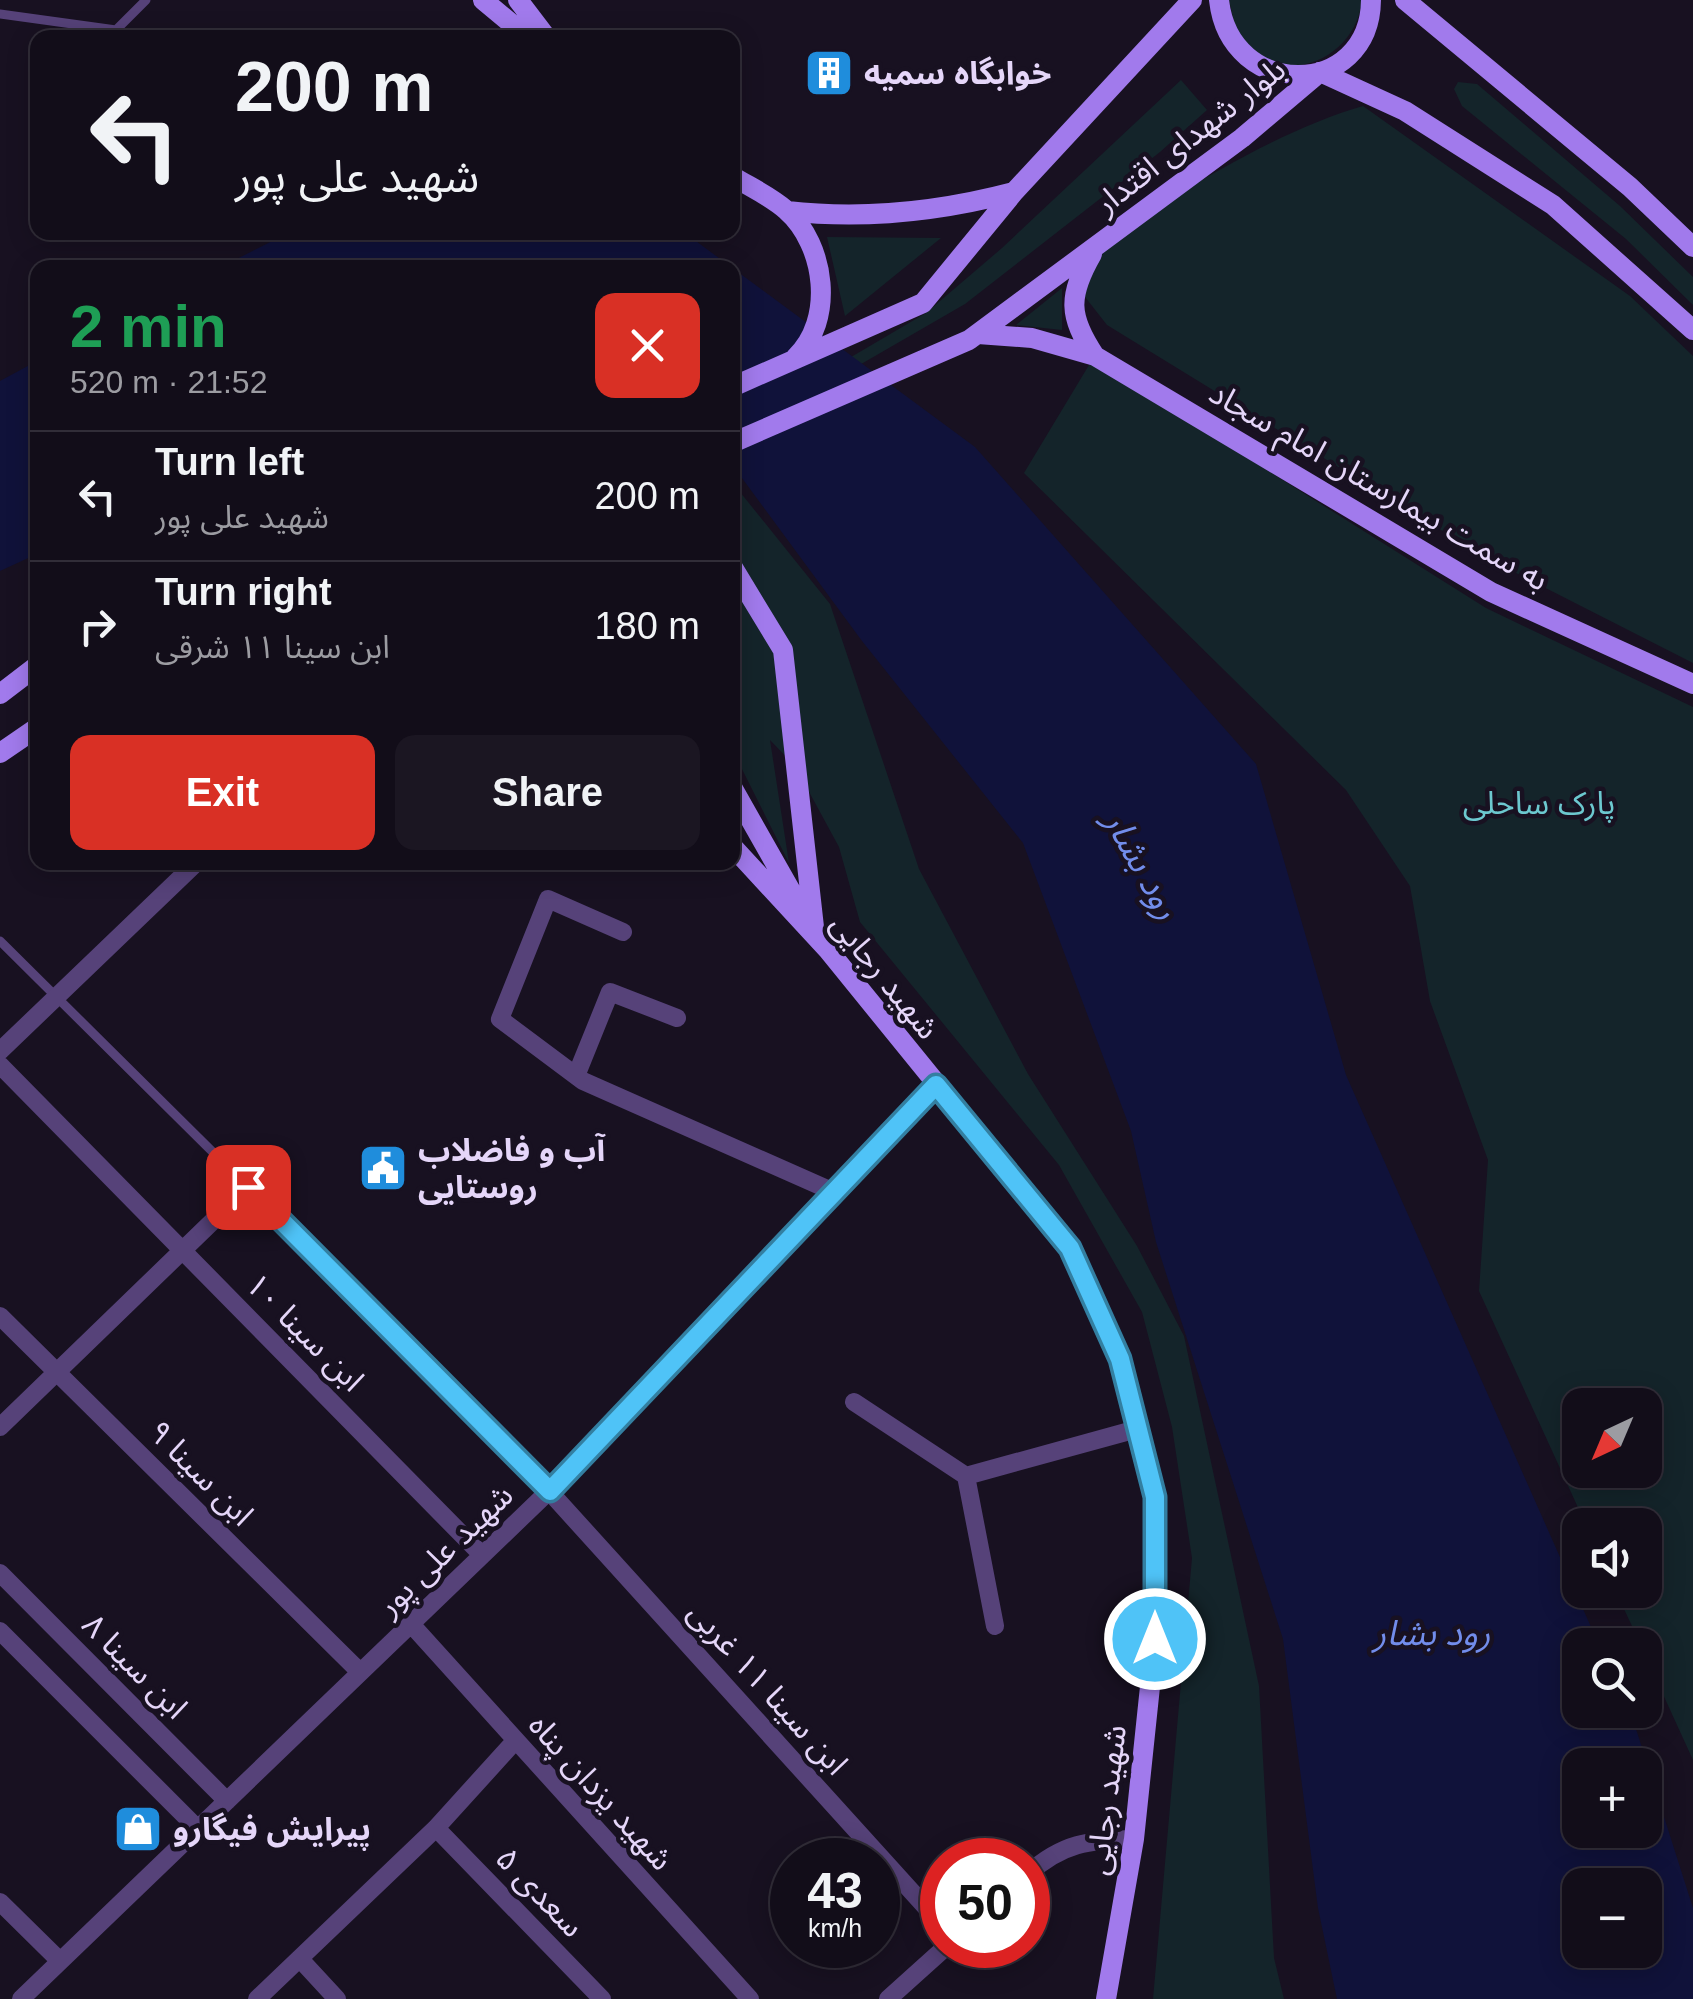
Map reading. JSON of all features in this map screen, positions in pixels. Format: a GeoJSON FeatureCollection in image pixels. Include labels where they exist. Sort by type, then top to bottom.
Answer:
{"type":"FeatureCollection","features":[{"type":"Feature","properties":{"kind":"street"},"geometry":{"type":"LineString","coordinates":[[483,0],[526,30]]}},
{"type":"Feature","properties":{"kind":"street"},"geometry":{"type":"LineString","coordinates":[[518,0],[539,30]]}},
{"type":"Feature","properties":{"kind":"street"},"geometry":{"type":"LineString","coordinates":[[740,384],[923,303],[1014,192],[1192,0]]}},
{"type":"Feature","properties":{"kind":"street"},"geometry":{"type":"LineString","coordinates":[[1219,0],[1231,42],[1251,62],[1292,76],[1320,72],[1355,47],[1368,21],[1371,0]]}},
{"type":"Feature","properties":{"kind":"street"},"geometry":{"type":"LineString","coordinates":[[1405,0],[1630,187],[1693,247]]}},
{"type":"Feature","properties":{"kind":"street","name":"بلوار شهدای اقتدار"},"geometry":{"type":"LineString","coordinates":[[740,439],[973,337],[1242,138],[1320,72],[1405,110],[1553,205],[1693,330]]}},
{"type":"Feature","properties":{"kind":"street"},"geometry":{"type":"LineString","coordinates":[[740,181],[787,211],[807,239],[819,272],[819,324],[806,347],[789,362]]}},
{"type":"Feature","properties":{"kind":"street"},"geometry":{"type":"LineString","coordinates":[[787,211],[848,218],[885,216],[1014,192]]}},
{"type":"Feature","properties":{"kind":"street"},"geometry":{"type":"LineString","coordinates":[[1094,249],[1080,275],[1073,304],[1076,328],[1095,356]]}},
{"type":"Feature","properties":{"kind":"street","name":"به سمت بیمارستان امام سجاد"},"geometry":{"type":"LineString","coordinates":[[973,337],[1032,338],[1095,356],[1491,592],[1693,684]]}},
{"type":"Feature","properties":{"kind":"street"},"geometry":{"type":"LineString","coordinates":[[740,579],[784,650],[815,936]]}},
{"type":"Feature","properties":{"kind":"street"},"geometry":{"type":"LineString","coordinates":[[0,694],[30,671]]}},
{"type":"Feature","properties":{"kind":"street"},"geometry":{"type":"LineString","coordinates":[[0,754],[29,732]]}},
{"type":"Feature","properties":{"kind":"street"},"geometry":{"type":"LineString","coordinates":[[740,801],[815,936]]}},
{"type":"Feature","properties":{"kind":"street","name":"شهید رجایی"},"geometry":{"type":"LineString","coordinates":[[740,855],[815,936],[1070,1248],[1120,1359],[1155,1497],[1155,1639],[1134,1839],[1106,1999]]}},
{"type":"Feature","properties":{"kind":"street"},"geometry":{"type":"LineString","coordinates":[[0,1050],[190,870]]}},
{"type":"Feature","properties":{"kind":"street"},"geometry":{"type":"LineString","coordinates":[[623,932],[548,899],[500,1019],[576,1076],[834,1192]]}},
{"type":"Feature","properties":{"kind":"street"},"geometry":{"type":"LineString","coordinates":[[576,1076],[610,992],[677,1018]]}},
{"type":"Feature","properties":{"kind":"street","name":"ابن سینا ۱۰"},"geometry":{"type":"LineString","coordinates":[[0,1065],[482,1555]]}},
{"type":"Feature","properties":{"kind":"street","name":"شهید علی پور"},"geometry":{"type":"LineString","coordinates":[[21,1999],[550,1491],[936,1085]]}},
{"type":"Feature","properties":{"kind":"street"},"geometry":{"type":"LineString","coordinates":[[0,1427],[248,1187]]}},
{"type":"Feature","properties":{"kind":"street","name":"ابن سینا ۱۱ غربی"},"geometry":{"type":"LineString","coordinates":[[248,1187],[550,1491],[920,1901]]}},
{"type":"Feature","properties":{"kind":"street","name":"ابن سینا ۹"},"geometry":{"type":"LineString","coordinates":[[0,1316],[360,1672]]}},
{"type":"Feature","properties":{"kind":"street"},"geometry":{"type":"LineString","coordinates":[[854,1402],[966,1476],[995,1626]]}},
{"type":"Feature","properties":{"kind":"street"},"geometry":{"type":"LineString","coordinates":[[966,1476],[1137,1429]]}},
{"type":"Feature","properties":{"kind":"street","name":"ابن سینا ۸"},"geometry":{"type":"LineString","coordinates":[[0,1574],[227,1801]]}},
{"type":"Feature","properties":{"kind":"street","name":"شهید یزدان پناه"},"geometry":{"type":"LineString","coordinates":[[411,1624],[750,1999]]}},
{"type":"Feature","properties":{"kind":"street"},"geometry":{"type":"LineString","coordinates":[[0,1631],[198,1829]]}},
{"type":"Feature","properties":{"kind":"street"},"geometry":{"type":"LineString","coordinates":[[257,1999],[436,1828],[514,1742]]}},
{"type":"Feature","properties":{"kind":"street","name":"سعدی ۵"},"geometry":{"type":"LineString","coordinates":[[436,1828],[602,1999]]}},
{"type":"Feature","properties":{"kind":"street"},"geometry":{"type":"LineString","coordinates":[[1050,1856],[1080,1841],[1134,1839]]}},
{"type":"Feature","properties":{"kind":"street"},"geometry":{"type":"LineString","coordinates":[[0,1902],[60,1962]]}},
{"type":"Feature","properties":{"kind":"street"},"geometry":{"type":"LineString","coordinates":[[300,1959],[337,1999]]}},
{"type":"Feature","properties":{"kind":"street"},"geometry":{"type":"LineString","coordinates":[[888,1999],[922,1968]]}},
{"type":"Feature","properties":{"kind":"lane"},"geometry":{"type":"LineString","coordinates":[[0,14],[116,30],[146,0]]}},
{"type":"Feature","properties":{"kind":"lane"},"geometry":{"type":"LineString","coordinates":[[0,941],[248,1187]]}},
{"type":"Feature","properties":{"kind":"green space"},"geometry":{"type":"Polygon","coordinates":[[[1229,0],[1362,0],[1357,21],[1346,39],[1314,62],[1295,66],[1257,54],[1241,38],[1229,0]]]}},
{"type":"Feature","properties":{"kind":"green space"},"geometry":{"type":"Polygon","coordinates":[[[1181,80],[1207,110],[1160,152],[965,304],[837,378],[829,370],[926,313],[1002,248],[1181,80]]]}},
{"type":"Feature","properties":{"kind":"green space"},"geometry":{"type":"Polygon","coordinates":[[[1458,82],[1477,84],[1620,206],[1693,277],[1693,305],[1626,239],[1462,106],[1454,89],[1458,82]]]}},
{"type":"Feature","properties":{"kind":"green space"},"geometry":{"type":"Polygon","coordinates":[[[1363,106],[1630,296],[1693,356],[1693,663],[1485,557],[1107,325],[1060,265],[1247,155],[1363,106]]]}},
{"type":"Feature","properties":{"kind":"green space"},"geometry":{"type":"Polygon","coordinates":[[[827,237],[941,238],[845,316],[827,237]]]}},
{"type":"Feature","properties":{"kind":"green space"},"geometry":{"type":"Polygon","coordinates":[[[1062,288],[1062,330],[1016,325],[1062,288]]]}},
{"type":"Feature","properties":{"kind":"green space","name":"پارک ساحلی"},"geometry":{"type":"Polygon","coordinates":[[[1092,360],[1486,608],[1693,707],[1693,1760],[1662,1692],[1662,1628],[1633,1628],[1624,1608],[1662,1608],[1662,1508],[1578,1508],[1569,1488],[1662,1488],[1662,1388],[1562,1388],[1562,1473],[1479,1291],[1488,1160],[1430,1001],[1410,886],[1346,790],[1024,473],[1092,360]]]}},
{"type":"Feature","properties":{"kind":"green space"},"geometry":{"type":"Polygon","coordinates":[[[740,492],[830,604],[919,869],[1028,1074],[1137,1246],[1184,1336],[1259,1686],[1274,1958],[1284,1999],[1153,1999],[1192,1558],[1172,1427],[1142,1312],[1059,1165],[860,922],[839,847],[795,766],[770,740],[789,863],[740,765],[740,492]]]}},
{"type":"Feature","properties":{"kind":"water","name":"رود بشار"},"geometry":{"type":"Polygon","coordinates":[[[274,240],[694,240],[722,260],[235,260],[274,240]]]}},
{"type":"Feature","properties":{"kind":"water","name":"رود بشار"},"geometry":{"type":"Polygon","coordinates":[[[740,274],[975,447],[1256,764],[1346,1075],[1562,1562],[1562,1608],[1583,1608],[1591,1628],[1562,1628],[1562,1728],[1635,1728],[1642,1748],[1562,1748],[1562,1848],[1662,1848],[1662,1811],[1693,1908],[1693,1999],[1337,1999],[1318,1908],[1283,1639],[1156,1242],[1131,1131],[1023,843],[862,641],[740,475],[740,274]]]}},
{"type":"Feature","properties":{"kind":"water"},"geometry":{"type":"Polygon","coordinates":[[[30,365],[30,557],[0,571],[0,381],[30,365]]]}},
{"type":"Feature","properties":{"kind":"place","name":"خوابگاه سمیه"},"geometry":{"type":"Point","coordinates":[829,73]}},
{"type":"Feature","properties":{"kind":"place","name":"آب و فاضلاب روستایی"},"geometry":{"type":"Point","coordinates":[383,1168]}},
{"type":"Feature","properties":{"kind":"place","name":"پیرایش فیگارو"},"geometry":{"type":"Point","coordinates":[138,1829]}},
{"type":"Feature","properties":{"kind":"route"},"geometry":{"type":"LineString","coordinates":[[248,1187],[550,1491],[936,1085],[1070,1248],[1120,1359],[1155,1497],[1155,1639]]}}]}
